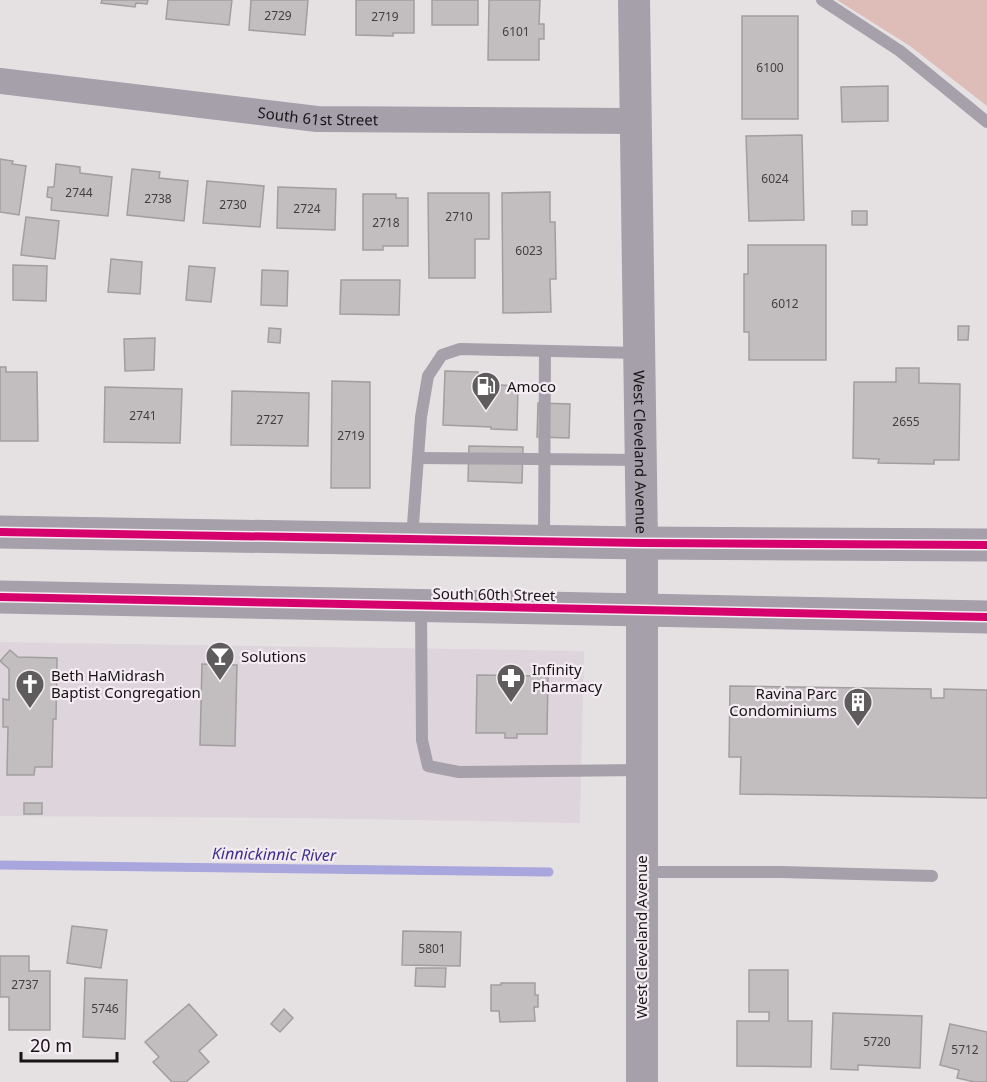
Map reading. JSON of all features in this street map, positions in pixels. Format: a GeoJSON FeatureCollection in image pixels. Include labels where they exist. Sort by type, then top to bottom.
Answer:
{"type":"FeatureCollection","features":[{"type":"Feature","properties":{"kind":"main road"},"geometry":{"type":"LineString","coordinates":[[0,532],[642,543],[987,545]]}},
{"type":"Feature","properties":{"kind":"main road","name":"South 60th Street"},"geometry":{"type":"LineString","coordinates":[[0,597],[987,617]]}},
{"type":"Feature","properties":{"kind":"street","name":"West Cleveland Avenue"},"geometry":{"type":"LineString","coordinates":[[634,0],[642,543],[640,770],[642,1082]]}},
{"type":"Feature","properties":{"kind":"street","name":"South 61st Street"},"geometry":{"type":"LineString","coordinates":[[0,81],[317,119],[635,121]]}},
{"type":"Feature","properties":{"kind":"lane"},"geometry":{"type":"LineString","coordinates":[[822,0],[900,51],[987,122]]}},
{"type":"Feature","properties":{"kind":"lane"},"geometry":{"type":"LineString","coordinates":[[412,539],[421,417],[428,376],[442,355],[460,349],[638,353]]}},
{"type":"Feature","properties":{"kind":"lane"},"geometry":{"type":"LineString","coordinates":[[544,541],[545,351]]}},
{"type":"Feature","properties":{"kind":"lane"},"geometry":{"type":"LineString","coordinates":[[418,458],[640,459]]}},
{"type":"Feature","properties":{"kind":"lane"},"geometry":{"type":"LineString","coordinates":[[421,606],[422,740],[428,766],[459,772],[640,770]]}},
{"type":"Feature","properties":{"kind":"lane"},"geometry":{"type":"LineString","coordinates":[[640,872],[781,872],[932,876]]}},
{"type":"Feature","properties":{"kind":"shaded area"},"geometry":{"type":"Polygon","coordinates":[[[837,0],[987,0],[987,106],[910,46],[837,0]]]}},
{"type":"Feature","properties":{"kind":"shaded area"},"geometry":{"type":"Polygon","coordinates":[[[0,642],[584,651],[580,823],[0,816],[0,642]]]}},
{"type":"Feature","properties":{"kind":"building"},"geometry":{"type":"Polygon","coordinates":[[[102,0],[148,0],[147,4],[136,3],[135,7],[101,3],[102,0]]]}},
{"type":"Feature","properties":{"kind":"building"},"geometry":{"type":"Polygon","coordinates":[[[168,0],[232,0],[229,25],[166,19],[168,0]]]}},
{"type":"Feature","properties":{"kind":"building"},"geometry":{"type":"Polygon","coordinates":[[[251,0],[308,0],[305,35],[249,30],[251,0]]]}},
{"type":"Feature","properties":{"kind":"building"},"geometry":{"type":"Polygon","coordinates":[[[356,0],[414,0],[414,33],[393,33],[393,36],[356,35],[356,0]]]}},
{"type":"Feature","properties":{"kind":"building"},"geometry":{"type":"Polygon","coordinates":[[[432,0],[478,0],[478,25],[432,25],[432,0]]]}},
{"type":"Feature","properties":{"kind":"building"},"geometry":{"type":"Polygon","coordinates":[[[489,0],[540,0],[539,24],[544,24],[544,39],[539,39],[539,60],[488,60],[489,0]]]}},
{"type":"Feature","properties":{"kind":"building"},"geometry":{"type":"Polygon","coordinates":[[[742,16],[798,16],[798,119],[742,119],[742,16]]]}},
{"type":"Feature","properties":{"kind":"building"},"geometry":{"type":"Polygon","coordinates":[[[888,86],[888,121],[842,122],[841,87],[888,86]]]}},
{"type":"Feature","properties":{"kind":"building"},"geometry":{"type":"Polygon","coordinates":[[[802,135],[804,220],[749,221],[746,136],[802,135]]]}},
{"type":"Feature","properties":{"kind":"building"},"geometry":{"type":"Polygon","coordinates":[[[0,159],[26,166],[19,215],[0,212],[0,159]]]}},
{"type":"Feature","properties":{"kind":"building"},"geometry":{"type":"Polygon","coordinates":[[[56,164],[80,167],[80,173],[112,177],[108,216],[51,210],[52,198],[47,197],[48,187],[54,187],[56,164]]]}},
{"type":"Feature","properties":{"kind":"building"},"geometry":{"type":"Polygon","coordinates":[[[132,169],[160,172],[159,178],[188,181],[184,221],[127,215],[132,169]]]}},
{"type":"Feature","properties":{"kind":"building"},"geometry":{"type":"Polygon","coordinates":[[[207,181],[264,186],[260,227],[203,223],[207,181]]]}},
{"type":"Feature","properties":{"kind":"building"},"geometry":{"type":"Polygon","coordinates":[[[278,187],[336,189],[335,230],[277,228],[278,187]]]}},
{"type":"Feature","properties":{"kind":"building"},"geometry":{"type":"Polygon","coordinates":[[[550,192],[550,222],[555,222],[556,279],[550,279],[551,312],[503,313],[502,193],[550,192]]]}},
{"type":"Feature","properties":{"kind":"building"},"geometry":{"type":"Polygon","coordinates":[[[428,193],[489,193],[489,239],[475,239],[475,278],[429,278],[428,193]]]}},
{"type":"Feature","properties":{"kind":"building"},"geometry":{"type":"Polygon","coordinates":[[[363,194],[396,194],[396,198],[408,198],[408,246],[383,246],[383,250],[363,250],[363,194]]]}},
{"type":"Feature","properties":{"kind":"building"},"geometry":{"type":"Polygon","coordinates":[[[852,211],[867,211],[867,225],[852,225],[852,211]]]}},
{"type":"Feature","properties":{"kind":"building"},"geometry":{"type":"Polygon","coordinates":[[[26,217],[59,221],[55,259],[21,255],[26,217]]]}},
{"type":"Feature","properties":{"kind":"building"},"geometry":{"type":"Polygon","coordinates":[[[748,245],[826,245],[826,360],[749,360],[749,332],[744,332],[744,274],[748,274],[748,245]]]}},
{"type":"Feature","properties":{"kind":"building"},"geometry":{"type":"Polygon","coordinates":[[[111,259],[142,262],[140,294],[108,292],[111,259]]]}},
{"type":"Feature","properties":{"kind":"building"},"geometry":{"type":"Polygon","coordinates":[[[13,265],[47,266],[46,301],[13,300],[13,265]]]}},
{"type":"Feature","properties":{"kind":"building"},"geometry":{"type":"Polygon","coordinates":[[[189,266],[215,268],[211,302],[186,300],[189,266]]]}},
{"type":"Feature","properties":{"kind":"building"},"geometry":{"type":"Polygon","coordinates":[[[262,270],[288,271],[287,306],[261,305],[262,270]]]}},
{"type":"Feature","properties":{"kind":"building"},"geometry":{"type":"Polygon","coordinates":[[[341,280],[400,280],[399,315],[340,314],[341,280]]]}},
{"type":"Feature","properties":{"kind":"building"},"geometry":{"type":"Polygon","coordinates":[[[958,326],[969,326],[968,340],[958,340],[958,326]]]}},
{"type":"Feature","properties":{"kind":"building"},"geometry":{"type":"Polygon","coordinates":[[[269,328],[281,329],[280,343],[268,342],[269,328]]]}},
{"type":"Feature","properties":{"kind":"building"},"geometry":{"type":"Polygon","coordinates":[[[155,338],[154,370],[125,371],[124,339],[155,338]]]}},
{"type":"Feature","properties":{"kind":"building"},"geometry":{"type":"Polygon","coordinates":[[[0,367],[6,367],[6,372],[37,372],[38,441],[0,441],[0,367]]]}},
{"type":"Feature","properties":{"kind":"building"},"geometry":{"type":"Polygon","coordinates":[[[896,368],[919,368],[919,383],[960,384],[959,460],[934,460],[934,464],[878,463],[879,459],[853,458],[854,382],[896,382],[896,368]]]}},
{"type":"Feature","properties":{"kind":"building"},"geometry":{"type":"Polygon","coordinates":[[[445,371],[478,372],[478,384],[518,386],[517,430],[443,425],[445,371]]]}},
{"type":"Feature","properties":{"kind":"building"},"geometry":{"type":"Polygon","coordinates":[[[332,381],[370,382],[370,488],[331,488],[332,381]]]}},
{"type":"Feature","properties":{"kind":"building"},"geometry":{"type":"Polygon","coordinates":[[[105,387],[182,389],[180,443],[104,442],[105,387]]]}},
{"type":"Feature","properties":{"kind":"building"},"geometry":{"type":"Polygon","coordinates":[[[232,391],[309,393],[308,446],[231,445],[232,391]]]}},
{"type":"Feature","properties":{"kind":"building"},"geometry":{"type":"Polygon","coordinates":[[[538,403],[570,404],[569,438],[537,437],[538,403]]]}},
{"type":"Feature","properties":{"kind":"building"},"geometry":{"type":"Polygon","coordinates":[[[469,446],[523,447],[522,483],[468,481],[469,446]]]}},
{"type":"Feature","properties":{"kind":"building","name":"Beth HaMidrash Baptist Congregation"},"geometry":{"type":"Polygon","coordinates":[[[10,650],[18,657],[57,658],[52,767],[35,767],[34,775],[7,775],[8,727],[3,727],[3,699],[9,700],[9,669],[0,661],[10,650]]]}},
{"type":"Feature","properties":{"kind":"building"},"geometry":{"type":"Polygon","coordinates":[[[202,664],[237,665],[235,746],[200,745],[202,664]]]}},
{"type":"Feature","properties":{"kind":"building"},"geometry":{"type":"Polygon","coordinates":[[[477,675],[548,676],[547,734],[517,734],[517,738],[505,738],[505,733],[476,733],[477,675]]]}},
{"type":"Feature","properties":{"kind":"building","name":"Ravina Parc Condominiums"},"geometry":{"type":"Polygon","coordinates":[[[730,686],[931,689],[931,698],[944,698],[944,689],[987,690],[987,798],[740,794],[741,757],[729,757],[730,686]]]}},
{"type":"Feature","properties":{"kind":"building"},"geometry":{"type":"Polygon","coordinates":[[[24,803],[42,803],[42,814],[24,814],[24,803]]]}},
{"type":"Feature","properties":{"kind":"building"},"geometry":{"type":"Polygon","coordinates":[[[72,926],[107,930],[101,968],[67,963],[72,926]]]}},
{"type":"Feature","properties":{"kind":"building"},"geometry":{"type":"Polygon","coordinates":[[[403,931],[461,932],[460,966],[402,965],[403,931]]]}},
{"type":"Feature","properties":{"kind":"building"},"geometry":{"type":"Polygon","coordinates":[[[0,956],[29,956],[29,971],[50,971],[50,1030],[9,1030],[9,997],[0,997],[0,956]]]}},
{"type":"Feature","properties":{"kind":"building"},"geometry":{"type":"Polygon","coordinates":[[[416,968],[446,968],[445,987],[415,986],[416,968]]]}},
{"type":"Feature","properties":{"kind":"building"},"geometry":{"type":"Polygon","coordinates":[[[749,970],[788,970],[788,1021],[812,1021],[811,1067],[737,1066],[737,1021],[769,1021],[769,1012],[749,1012],[749,970]]]}},
{"type":"Feature","properties":{"kind":"building"},"geometry":{"type":"Polygon","coordinates":[[[85,978],[127,980],[125,1039],[83,1037],[85,978]]]}},
{"type":"Feature","properties":{"kind":"building"},"geometry":{"type":"Polygon","coordinates":[[[501,983],[535,983],[538,1007],[534,1007],[535,1021],[500,1022],[499,1011],[491,1011],[491,985],[501,985],[501,983]]]}},
{"type":"Feature","properties":{"kind":"building"},"geometry":{"type":"Polygon","coordinates":[[[189,1004],[217,1035],[199,1051],[209,1062],[186,1082],[172,1082],[153,1062],[159,1057],[145,1042],[189,1004]]]}},
{"type":"Feature","properties":{"kind":"building"},"geometry":{"type":"Polygon","coordinates":[[[284,1009],[293,1018],[280,1032],[271,1024],[284,1009]]]}},
{"type":"Feature","properties":{"kind":"building"},"geometry":{"type":"Polygon","coordinates":[[[833,1013],[922,1016],[920,1068],[858,1065],[858,1070],[831,1069],[833,1013]]]}},
{"type":"Feature","properties":{"kind":"building"},"geometry":{"type":"Polygon","coordinates":[[[950,1024],[987,1032],[987,1082],[957,1078],[959,1070],[940,1065],[950,1024]]]}},
{"type":"Feature","properties":{"kind":"waterway","name":"Kinnickinnic River"},"geometry":{"type":"LineString","coordinates":[[0,865],[549,872]]}},
{"type":"Feature","properties":{"kind":"cycle path"},"geometry":{"type":"LineString","coordinates":[[0,532],[642,543],[987,545]]}},
{"type":"Feature","properties":{"kind":"cycle path"},"geometry":{"type":"LineString","coordinates":[[0,597],[987,617]]}},
{"type":"Feature","properties":{"kind":"place","name":"Amoco"},"geometry":{"type":"Point","coordinates":[486,412]}},
{"type":"Feature","properties":{"kind":"place","name":"Solutions"},"geometry":{"type":"Point","coordinates":[220,682]}},
{"type":"Feature","properties":{"kind":"place","name":"Infinity Pharmacy"},"geometry":{"type":"Point","coordinates":[511,704]}},
{"type":"Feature","properties":{"kind":"place","name":"Beth HaMidrash Baptist Congregation"},"geometry":{"type":"Point","coordinates":[30,710]}},
{"type":"Feature","properties":{"kind":"place","name":"Ravina Parc Condominiums"},"geometry":{"type":"Point","coordinates":[858,728]}}]}
